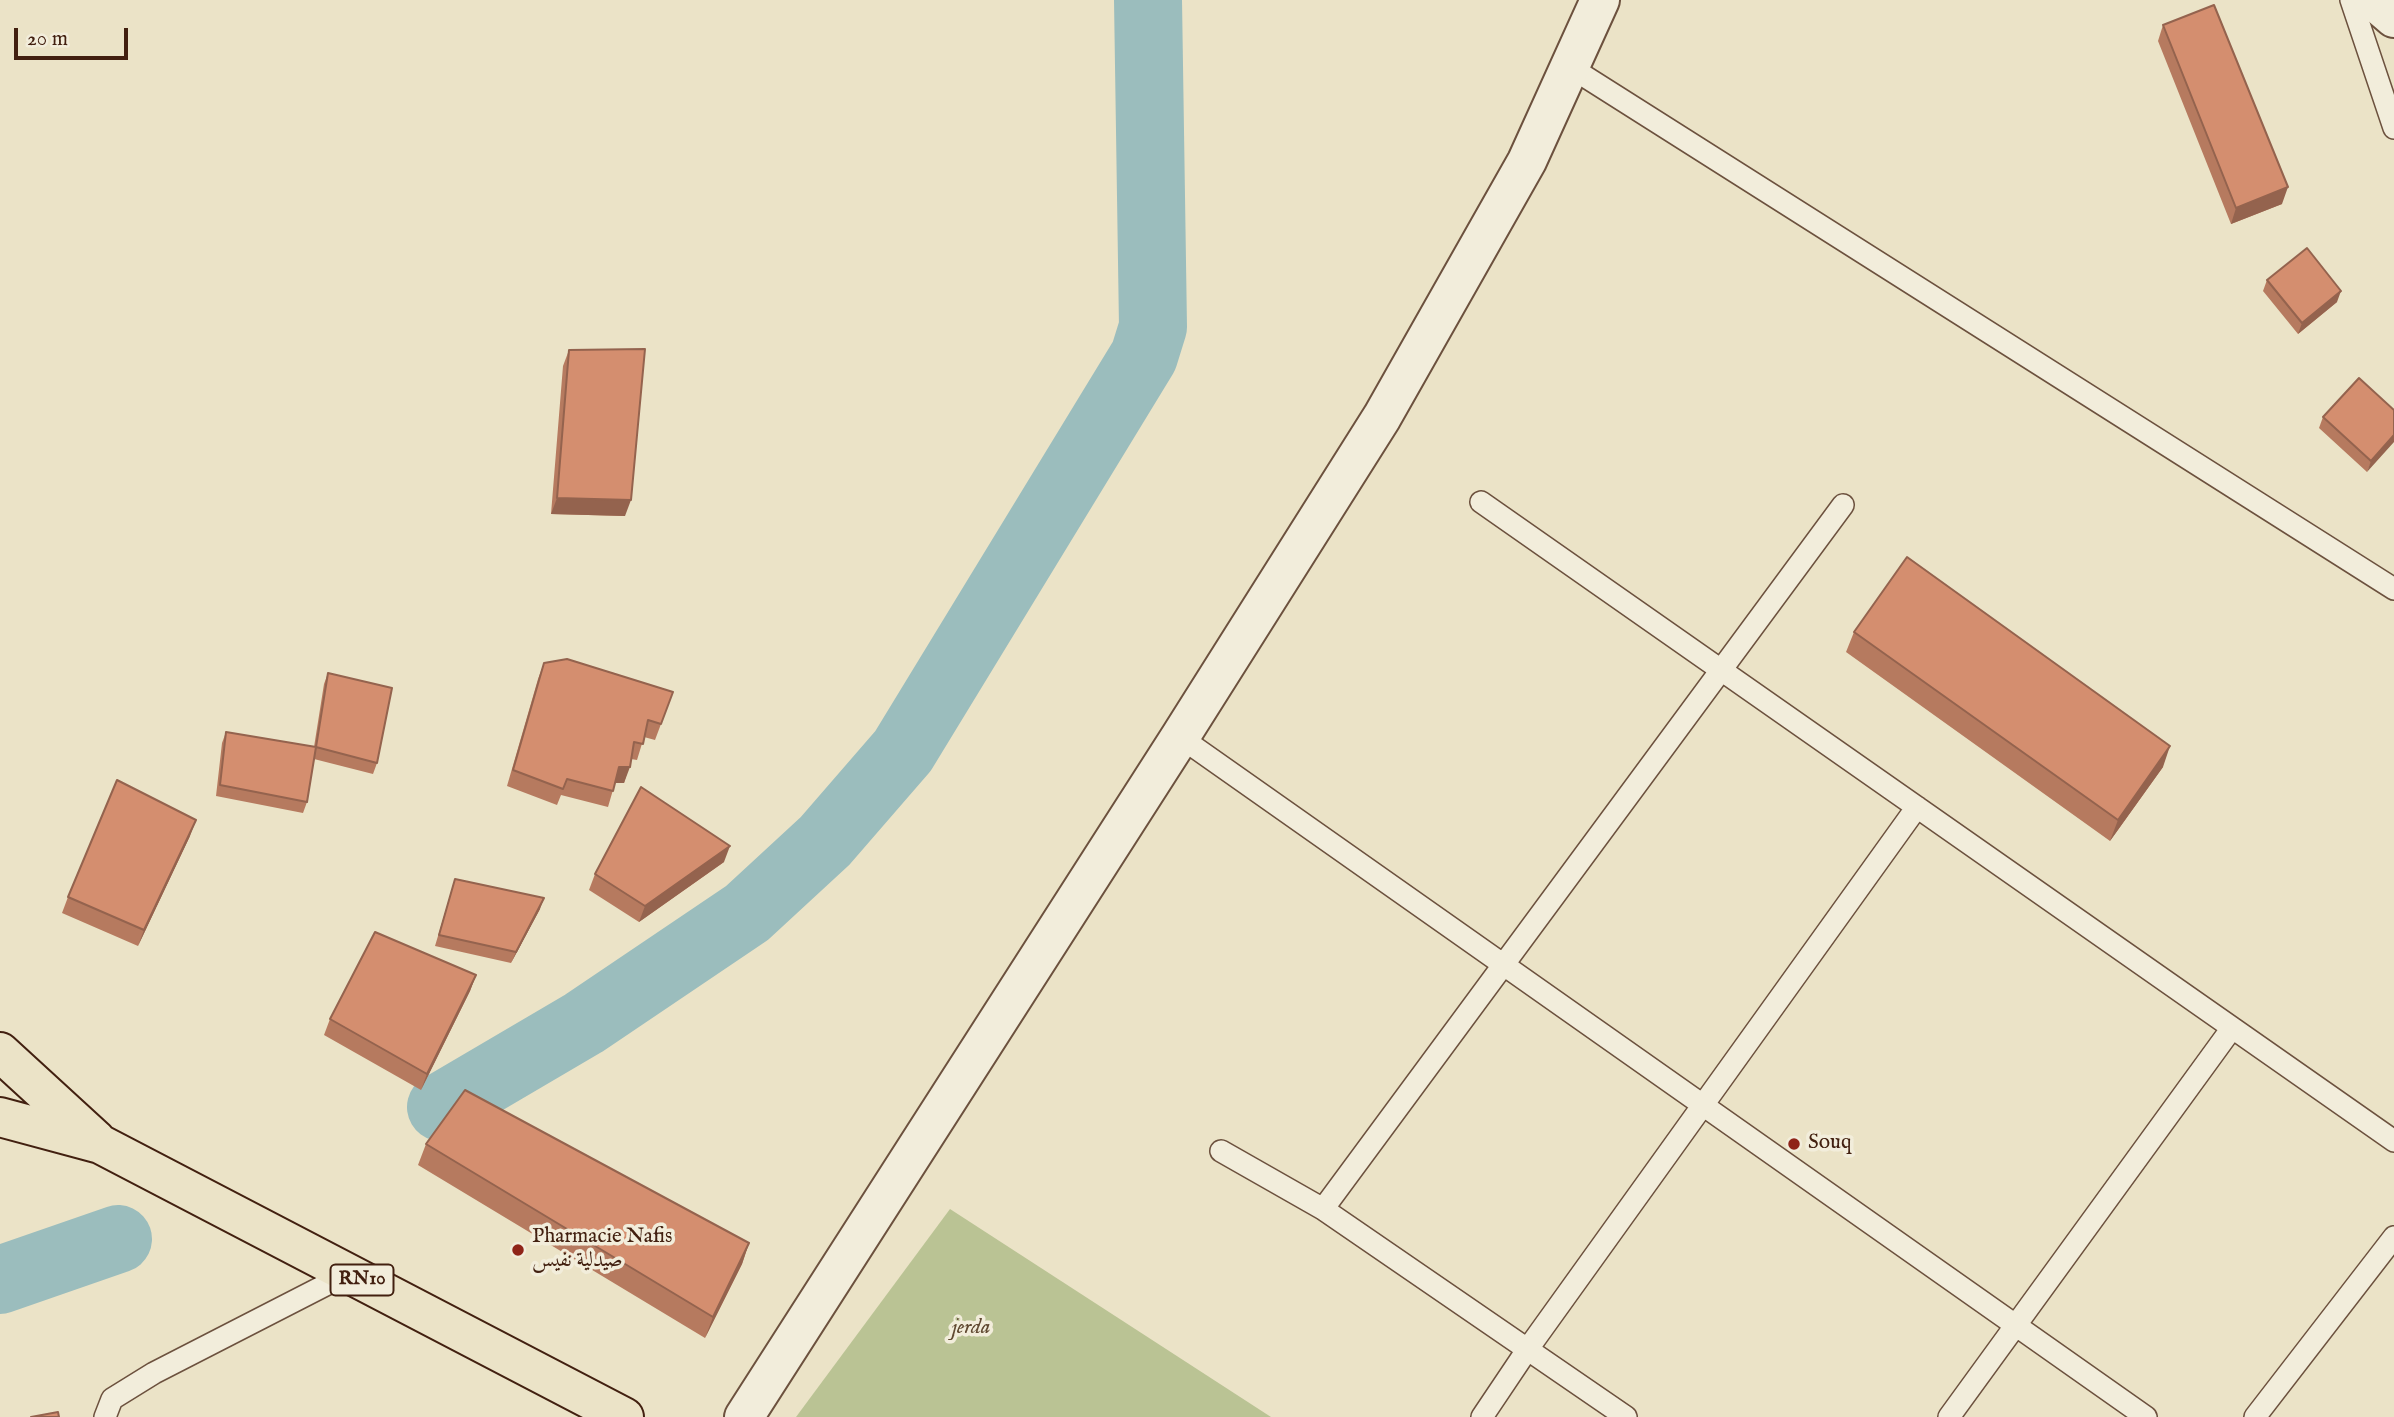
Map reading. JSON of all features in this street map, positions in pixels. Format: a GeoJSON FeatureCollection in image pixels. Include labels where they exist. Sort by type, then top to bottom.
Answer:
{"type":"FeatureCollection","features":[{"type":"Feature","properties":{"kind":"main road","name":"RN10"},"geometry":{"type":"LineString","coordinates":[[0,1052],[100,1144]]}},
{"type":"Feature","properties":{"kind":"main road","name":"RN10"},"geometry":{"type":"LineString","coordinates":[[0,1117],[100,1144],[624,1417]]}},
{"type":"Feature","properties":{"kind":"street"},"geometry":{"type":"LineString","coordinates":[[744,1417],[1180,737],[1381,417],[1527,161],[1600,0]]}},
{"type":"Feature","properties":{"kind":"street"},"geometry":{"type":"LineString","coordinates":[[2372,0],[2394,18]]}},
{"type":"Feature","properties":{"kind":"lane"},"geometry":{"type":"LineString","coordinates":[[2351,0],[2394,128]]}},
{"type":"Feature","properties":{"kind":"lane"},"geometry":{"type":"LineString","coordinates":[[1570,67],[2394,589]]}},
{"type":"Feature","properties":{"kind":"lane"},"geometry":{"type":"LineString","coordinates":[[1481,502],[2394,1141]]}},
{"type":"Feature","properties":{"kind":"lane"},"geometry":{"type":"LineString","coordinates":[[1323,1209],[1843,505]]}},
{"type":"Feature","properties":{"kind":"lane"},"geometry":{"type":"LineString","coordinates":[[1180,737],[2146,1417]]}},
{"type":"Feature","properties":{"kind":"lane"},"geometry":{"type":"LineString","coordinates":[[1482,1417],[1527,1350],[1917,807]]}},
{"type":"Feature","properties":{"kind":"lane"},"geometry":{"type":"LineString","coordinates":[[1949,1417],[2232,1028]]}},
{"type":"Feature","properties":{"kind":"lane"},"geometry":{"type":"LineString","coordinates":[[1220,1150],[1323,1209],[1626,1417]]}},
{"type":"Feature","properties":{"kind":"lane"},"geometry":{"type":"LineString","coordinates":[[2255,1417],[2394,1237]]}},
{"type":"Feature","properties":{"kind":"lane"},"geometry":{"type":"LineString","coordinates":[[105,1417],[112,1399],[154,1373],[349,1273]]}},
{"type":"Feature","properties":{"kind":"green space","name":"jerda"},"geometry":{"type":"Polygon","coordinates":[[[950,1209],[1271,1417],[796,1417],[950,1209]]]}},
{"type":"Feature","properties":{"kind":"building"},"geometry":{"type":"Polygon","coordinates":[[[2214,5],[2288,187],[2236,208],[2163,25],[2214,5]]]}},
{"type":"Feature","properties":{"kind":"building"},"geometry":{"type":"Polygon","coordinates":[[[2307,248],[2341,291],[2302,323],[2267,280],[2307,248]]]}},
{"type":"Feature","properties":{"kind":"building"},"geometry":{"type":"Polygon","coordinates":[[[645,349],[631,500],[557,498],[569,350],[645,349]]]}},
{"type":"Feature","properties":{"kind":"building"},"geometry":{"type":"Polygon","coordinates":[[[2359,378],[2394,410],[2394,435],[2371,461],[2323,417],[2359,378]]]}},
{"type":"Feature","properties":{"kind":"building"},"geometry":{"type":"Polygon","coordinates":[[[1907,557],[2170,746],[2118,820],[1854,632],[1907,557]]]}},
{"type":"Feature","properties":{"kind":"building"},"geometry":{"type":"Polygon","coordinates":[[[567,659],[673,692],[661,724],[648,720],[643,744],[634,742],[630,767],[619,767],[613,791],[567,779],[563,789],[513,770],[544,663],[567,659]]]}},
{"type":"Feature","properties":{"kind":"building"},"geometry":{"type":"Polygon","coordinates":[[[328,673],[392,688],[377,763],[316,747],[328,673]]]}},
{"type":"Feature","properties":{"kind":"building"},"geometry":{"type":"Polygon","coordinates":[[[226,732],[316,747],[307,802],[220,785],[226,732]]]}},
{"type":"Feature","properties":{"kind":"building"},"geometry":{"type":"Polygon","coordinates":[[[117,780],[196,820],[144,930],[68,897],[117,780]]]}},
{"type":"Feature","properties":{"kind":"building"},"geometry":{"type":"Polygon","coordinates":[[[641,787],[730,846],[645,906],[595,874],[641,787]]]}},
{"type":"Feature","properties":{"kind":"building"},"geometry":{"type":"Polygon","coordinates":[[[455,879],[544,898],[516,952],[439,935],[455,879]]]}},
{"type":"Feature","properties":{"kind":"building"},"geometry":{"type":"Polygon","coordinates":[[[375,932],[476,975],[427,1074],[330,1019],[375,932]]]}},
{"type":"Feature","properties":{"kind":"building"},"geometry":{"type":"Polygon","coordinates":[[[465,1090],[749,1243],[713,1317],[426,1144],[465,1090]]]}},
{"type":"Feature","properties":{"kind":"building"},"geometry":{"type":"Polygon","coordinates":[[[58,1412],[59,1417],[31,1417],[58,1412]]]}},
{"type":"Feature","properties":{"kind":"waterway"},"geometry":{"type":"LineString","coordinates":[[441,1107],[584,1023],[747,913],[825,841],[903,751],[1144,356],[1153,327],[1148,0]]}},
{"type":"Feature","properties":{"kind":"waterway"},"geometry":{"type":"LineString","coordinates":[[0,1280],[118,1239]]}},
{"type":"Feature","properties":{"kind":"place","name":"Souq"},"geometry":{"type":"Point","coordinates":[1794,1144]}},
{"type":"Feature","properties":{"kind":"place","name":"Pharmacie Nafis صيدلية نفيس"},"geometry":{"type":"Point","coordinates":[518,1250]}}]}
